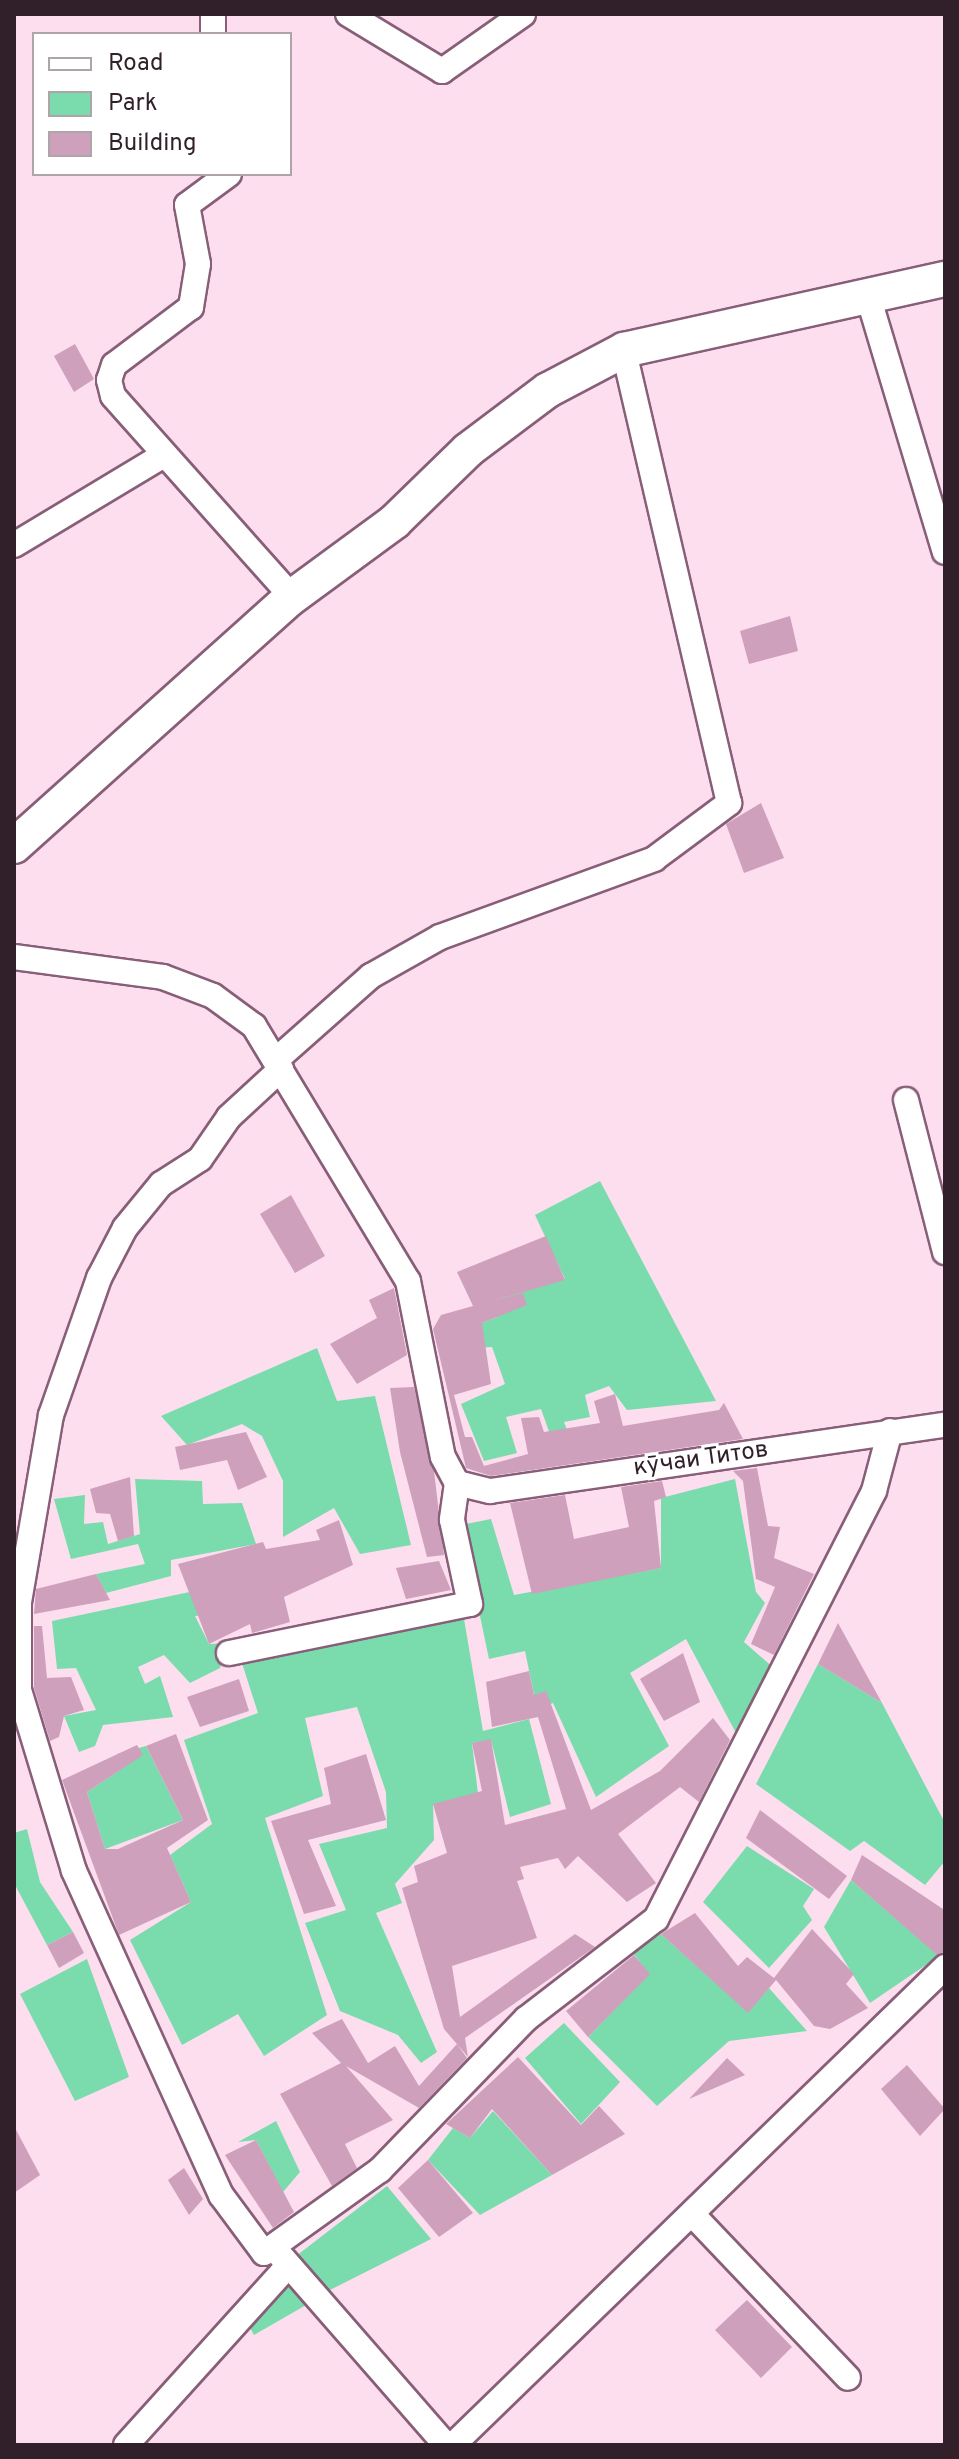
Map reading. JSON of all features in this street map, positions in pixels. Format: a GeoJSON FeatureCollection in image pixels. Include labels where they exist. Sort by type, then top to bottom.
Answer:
{"type":"FeatureCollection","features":[{"type":"Feature","properties":{"kind":"street"},"geometry":{"type":"LineString","coordinates":[[348,14],[442,71],[523,14]]}},
{"type":"Feature","properties":{"kind":"street"},"geometry":{"type":"LineString","coordinates":[[226,176],[187,205],[198,264],[191,307],[114,365],[109,380],[113,396],[292,597]]}},
{"type":"Feature","properties":{"kind":"street"},"geometry":{"type":"LineString","coordinates":[[14,846],[292,597],[394,522],[514,416],[624,350],[945,279]]}},
{"type":"Feature","properties":{"kind":"street"},"geometry":{"type":"LineString","coordinates":[[868,296],[945,552]]}},
{"type":"Feature","properties":{"kind":"street"},"geometry":{"type":"LineString","coordinates":[[446,2445],[281,2257],[264,2253],[251,2244],[221,2195],[74,1871],[19,1690],[17,1602],[51,1415],[99,1278],[125,1228],[161,1184],[200,1159],[229,1117],[278,1064],[371,976],[440,937],[654,859],[729,803],[624,350]]}},
{"type":"Feature","properties":{"kind":"street"},"geometry":{"type":"LineString","coordinates":[[14,545],[164,455]]}},
{"type":"Feature","properties":{"kind":"street"},"geometry":{"type":"LineString","coordinates":[[14,957],[163,977],[213,996],[254,1026],[408,1281],[443,1457],[457,1483],[452,1520],[470,1604],[229,1653]]}},
{"type":"Feature","properties":{"kind":"street"},"geometry":{"type":"LineString","coordinates":[[906,1100],[945,1252]]}},
{"type":"Feature","properties":{"kind":"street","name":"кӯчаи Титов"},"geometry":{"type":"LineString","coordinates":[[457,1483],[490,1491],[945,1425]]}},
{"type":"Feature","properties":{"kind":"street"},"geometry":{"type":"LineString","coordinates":[[126,2445],[281,2257],[380,2170],[526,2019],[656,1919],[874,1491],[890,1431]]}},
{"type":"Feature","properties":{"kind":"street"},"geometry":{"type":"LineString","coordinates":[[453,2445],[945,1967]]}},
{"type":"Feature","properties":{"kind":"street"},"geometry":{"type":"LineString","coordinates":[[692,2214],[848,2378]]}},
{"type":"Feature","properties":{"kind":"green space"},"geometry":{"type":"Polygon","coordinates":[[[600,1181],[716,1401],[627,1410],[609,1386],[585,1395],[590,1417],[564,1422],[570,1438],[552,1440],[541,1409],[506,1417],[517,1453],[484,1461],[461,1404],[505,1384],[492,1347],[470,1348],[464,1330],[497,1317],[492,1301],[565,1279],[535,1215],[600,1181]]]}},
{"type":"Feature","properties":{"kind":"green space"},"geometry":{"type":"Polygon","coordinates":[[[317,1348],[337,1401],[375,1396],[411,1545],[360,1554],[334,1508],[283,1537],[283,1481],[262,1436],[242,1424],[187,1445],[161,1416],[317,1348]]]}},
{"type":"Feature","properties":{"kind":"green space"},"geometry":{"type":"Polygon","coordinates":[[[135,1479],[202,1481],[203,1504],[242,1503],[256,1544],[171,1560],[171,1576],[106,1593],[96,1574],[145,1564],[138,1544],[71,1559],[54,1499],[85,1495],[84,1524],[103,1522],[108,1544],[140,1534],[135,1479]]]}},
{"type":"Feature","properties":{"kind":"green space"},"geometry":{"type":"Polygon","coordinates":[[[735,1479],[756,1592],[765,1603],[744,1642],[775,1669],[736,1733],[686,1639],[630,1673],[669,1746],[596,1797],[553,1703],[537,1709],[525,1651],[489,1659],[461,1525],[491,1519],[514,1595],[661,1568],[661,1498],[735,1479]]]}},
{"type":"Feature","properties":{"kind":"green space"},"geometry":{"type":"Polygon","coordinates":[[[266,1576],[221,1614],[195,1616],[209,1644],[227,1643],[220,1668],[190,1683],[164,1655],[138,1667],[145,1684],[160,1676],[173,1717],[103,1725],[95,1746],[79,1752],[64,1716],[96,1710],[76,1668],[57,1669],[52,1621],[266,1576]]]}},
{"type":"Feature","properties":{"kind":"green space"},"geometry":{"type":"Polygon","coordinates":[[[463,1613],[483,1731],[529,1719],[551,1804],[510,1817],[491,1740],[472,1743],[482,1828],[433,1804],[434,1840],[395,1884],[402,1903],[376,1913],[437,2052],[421,2063],[398,2035],[340,2011],[305,1923],[346,1910],[319,1844],[387,1828],[386,1792],[357,1707],[305,1718],[323,1796],[265,1818],[327,2015],[264,2056],[238,2014],[182,2045],[130,1940],[191,1902],[170,1855],[212,1824],[184,1740],[258,1713],[241,1660],[463,1613]]]}},
{"type":"Feature","properties":{"kind":"green space"},"geometry":{"type":"Polygon","coordinates":[[[818,1664],[882,1703],[945,1823],[945,1861],[925,1885],[864,1841],[850,1851],[756,1784],[818,1664]]]}},
{"type":"Feature","properties":{"kind":"green space"},"geometry":{"type":"Polygon","coordinates":[[[146,1746],[183,1820],[105,1849],[87,1792],[120,1770],[117,1754],[146,1746]]]}},
{"type":"Feature","properties":{"kind":"green space"},"geometry":{"type":"Polygon","coordinates":[[[27,1829],[40,1882],[73,1932],[47,1945],[14,1883],[14,1833],[27,1829]]]}},
{"type":"Feature","properties":{"kind":"green space"},"geometry":{"type":"Polygon","coordinates":[[[747,1846],[814,1889],[803,1906],[812,1920],[769,1968],[703,1902],[747,1846]]]}},
{"type":"Feature","properties":{"kind":"green space"},"geometry":{"type":"Polygon","coordinates":[[[851,1880],[939,1956],[870,2003],[824,1927],[851,1880]]]}},
{"type":"Feature","properties":{"kind":"green space"},"geometry":{"type":"Polygon","coordinates":[[[661,1934],[748,2012],[769,1988],[807,2031],[729,2041],[657,2106],[588,2037],[649,1974],[633,1953],[661,1934]]]}},
{"type":"Feature","properties":{"kind":"green space"},"geometry":{"type":"Polygon","coordinates":[[[87,1959],[129,2077],[75,2101],[20,1994],[87,1959]]]}},
{"type":"Feature","properties":{"kind":"green space"},"geometry":{"type":"Polygon","coordinates":[[[564,2023],[620,2082],[581,2124],[525,2058],[564,2023]]]}},
{"type":"Feature","properties":{"kind":"green space"},"geometry":{"type":"Polygon","coordinates":[[[493,2111],[552,2175],[480,2215],[428,2160],[453,2128],[470,2138],[493,2111]]]}},
{"type":"Feature","properties":{"kind":"green space"},"geometry":{"type":"Polygon","coordinates":[[[276,2121],[300,2172],[283,2192],[256,2140],[238,2142],[276,2121]]]}},
{"type":"Feature","properties":{"kind":"green space"},"geometry":{"type":"Polygon","coordinates":[[[387,2186],[431,2239],[328,2291],[296,2256],[387,2186]]]}},
{"type":"Feature","properties":{"kind":"green space"},"geometry":{"type":"Polygon","coordinates":[[[283,2254],[320,2297],[254,2335],[245,2319],[283,2254]]]}},
{"type":"Feature","properties":{"kind":"building"},"geometry":{"type":"Polygon","coordinates":[[[75,344],[94,379],[74,392],[54,356],[75,344]]]}},
{"type":"Feature","properties":{"kind":"building"},"geometry":{"type":"Polygon","coordinates":[[[790,616],[798,651],[749,664],[740,631],[790,616]]]}},
{"type":"Feature","properties":{"kind":"building"},"geometry":{"type":"Polygon","coordinates":[[[761,803],[784,858],[744,873],[726,824],[761,803]]]}},
{"type":"Feature","properties":{"kind":"building"},"geometry":{"type":"Polygon","coordinates":[[[291,1195],[325,1256],[295,1273],[260,1214],[291,1195]]]}},
{"type":"Feature","properties":{"kind":"building"},"geometry":{"type":"Polygon","coordinates":[[[546,1236],[565,1280],[492,1301],[523,1293],[527,1305],[482,1323],[491,1384],[454,1395],[465,1437],[472,1437],[484,1466],[528,1454],[521,1418],[539,1417],[544,1432],[600,1423],[594,1401],[615,1394],[623,1426],[719,1410],[724,1403],[743,1439],[491,1476],[466,1468],[433,1329],[441,1315],[473,1306],[457,1272],[546,1236]]]}},
{"type":"Feature","properties":{"kind":"building"},"geometry":{"type":"Polygon","coordinates":[[[394,1288],[407,1355],[357,1384],[330,1344],[377,1318],[369,1300],[394,1288]]]}},
{"type":"Feature","properties":{"kind":"building"},"geometry":{"type":"Polygon","coordinates":[[[414,1387],[434,1471],[444,1555],[427,1557],[400,1452],[390,1388],[414,1387]]]}},
{"type":"Feature","properties":{"kind":"building"},"geometry":{"type":"Polygon","coordinates":[[[246,1432],[267,1477],[238,1490],[227,1460],[180,1470],[175,1447],[246,1432]]]}},
{"type":"Feature","properties":{"kind":"building"},"geometry":{"type":"Polygon","coordinates":[[[757,1468],[768,1526],[780,1527],[774,1558],[814,1574],[774,1655],[751,1644],[775,1587],[756,1579],[743,1481],[733,1471],[757,1468]]]}},
{"type":"Feature","properties":{"kind":"building"},"geometry":{"type":"Polygon","coordinates":[[[130,1477],[134,1536],[118,1541],[110,1514],[96,1513],[90,1489],[130,1477]]]}},
{"type":"Feature","properties":{"kind":"building"},"geometry":{"type":"Polygon","coordinates":[[[662,1481],[666,1497],[654,1501],[661,1568],[532,1594],[510,1503],[565,1495],[574,1539],[629,1527],[621,1487],[662,1481]]]}},
{"type":"Feature","properties":{"kind":"building"},"geometry":{"type":"Polygon","coordinates":[[[339,1520],[353,1565],[284,1597],[290,1622],[252,1633],[250,1624],[209,1644],[178,1564],[263,1542],[266,1549],[320,1540],[316,1530],[339,1520]]]}},
{"type":"Feature","properties":{"kind":"building"},"geometry":{"type":"Polygon","coordinates":[[[439,1561],[451,1590],[406,1599],[396,1568],[439,1561]]]}},
{"type":"Feature","properties":{"kind":"building"},"geometry":{"type":"Polygon","coordinates":[[[96,1574],[110,1600],[34,1614],[36,1589],[96,1574]]]}},
{"type":"Feature","properties":{"kind":"building"},"geometry":{"type":"Polygon","coordinates":[[[838,1623],[882,1703],[818,1664],[838,1623]]]}},
{"type":"Feature","properties":{"kind":"building"},"geometry":{"type":"Polygon","coordinates":[[[34,1626],[42,1626],[47,1678],[71,1677],[84,1710],[64,1716],[59,1737],[50,1741],[34,1688],[34,1626]]]}},
{"type":"Feature","properties":{"kind":"building"},"geometry":{"type":"Polygon","coordinates":[[[683,1653],[700,1702],[664,1721],[640,1679],[683,1653]]]}},
{"type":"Feature","properties":{"kind":"building"},"geometry":{"type":"Polygon","coordinates":[[[529,1671],[534,1695],[546,1691],[591,1810],[660,1771],[713,1718],[730,1740],[699,1802],[680,1787],[618,1834],[656,1883],[627,1902],[578,1856],[565,1869],[558,1858],[520,1867],[524,1879],[517,1881],[537,1938],[452,1966],[460,2017],[575,1934],[595,1947],[465,2038],[468,2057],[444,2029],[402,1888],[418,1882],[414,1866],[447,1853],[433,1804],[482,1791],[472,1743],[491,1739],[505,1825],[566,1809],[538,1717],[492,1727],[486,1682],[529,1671]]]}},
{"type":"Feature","properties":{"kind":"building"},"geometry":{"type":"Polygon","coordinates":[[[239,1679],[249,1711],[200,1727],[187,1697],[239,1679]]]}},
{"type":"Feature","properties":{"kind":"building"},"geometry":{"type":"Polygon","coordinates":[[[176,1734],[208,1820],[167,1848],[191,1902],[119,1935],[62,1780],[137,1745],[143,1755],[87,1792],[105,1849],[118,1849],[183,1820],[146,1746],[176,1734]]]}},
{"type":"Feature","properties":{"kind":"building"},"geometry":{"type":"Polygon","coordinates":[[[366,1754],[386,1820],[308,1840],[336,1906],[304,1914],[271,1821],[331,1804],[324,1768],[366,1754]]]}},
{"type":"Feature","properties":{"kind":"building"},"geometry":{"type":"Polygon","coordinates":[[[760,1810],[847,1876],[829,1899],[746,1838],[760,1810]]]}},
{"type":"Feature","properties":{"kind":"building"},"geometry":{"type":"Polygon","coordinates":[[[862,1855],[943,1909],[945,1952],[937,1955],[851,1880],[862,1855]]]}},
{"type":"Feature","properties":{"kind":"building"},"geometry":{"type":"Polygon","coordinates":[[[695,1913],[738,1966],[747,1957],[774,1978],[812,1929],[854,1974],[846,1984],[868,2008],[830,2029],[814,2026],[776,1980],[748,2013],[661,1934],[695,1913]]]}},
{"type":"Feature","properties":{"kind":"building"},"geometry":{"type":"Polygon","coordinates":[[[73,1932],[84,1953],[59,1968],[47,1945],[73,1932]]]}},
{"type":"Feature","properties":{"kind":"building"},"geometry":{"type":"Polygon","coordinates":[[[634,1955],[650,1974],[588,2037],[566,2011],[634,1955]]]}},
{"type":"Feature","properties":{"kind":"building"},"geometry":{"type":"Polygon","coordinates":[[[342,2019],[368,2063],[395,2046],[419,2086],[457,2044],[467,2058],[419,2108],[346,2066],[393,2120],[345,2144],[357,2168],[332,2186],[280,2094],[341,2063],[312,2033],[342,2019]]]}},
{"type":"Feature","properties":{"kind":"building"},"geometry":{"type":"Polygon","coordinates":[[[518,2057],[581,2125],[599,2106],[625,2134],[552,2175],[492,2109],[470,2138],[446,2124],[518,2057]]]}},
{"type":"Feature","properties":{"kind":"building"},"geometry":{"type":"Polygon","coordinates":[[[727,2058],[745,2075],[689,2099],[727,2058]]]}},
{"type":"Feature","properties":{"kind":"building"},"geometry":{"type":"Polygon","coordinates":[[[907,2065],[945,2109],[920,2136],[881,2089],[907,2065]]]}},
{"type":"Feature","properties":{"kind":"building"},"geometry":{"type":"Polygon","coordinates":[[[14,2126],[40,2175],[14,2193],[14,2126]]]}},
{"type":"Feature","properties":{"kind":"building"},"geometry":{"type":"Polygon","coordinates":[[[256,2140],[294,2212],[273,2228],[225,2155],[256,2140]]]}},
{"type":"Feature","properties":{"kind":"building"},"geometry":{"type":"Polygon","coordinates":[[[428,2160],[473,2213],[439,2237],[398,2188],[428,2160]]]}},
{"type":"Feature","properties":{"kind":"building"},"geometry":{"type":"Polygon","coordinates":[[[184,2168],[203,2199],[189,2215],[168,2180],[184,2168]]]}},
{"type":"Feature","properties":{"kind":"building"},"geometry":{"type":"Polygon","coordinates":[[[747,2300],[792,2347],[761,2378],[715,2330],[747,2300]]]}}]}
